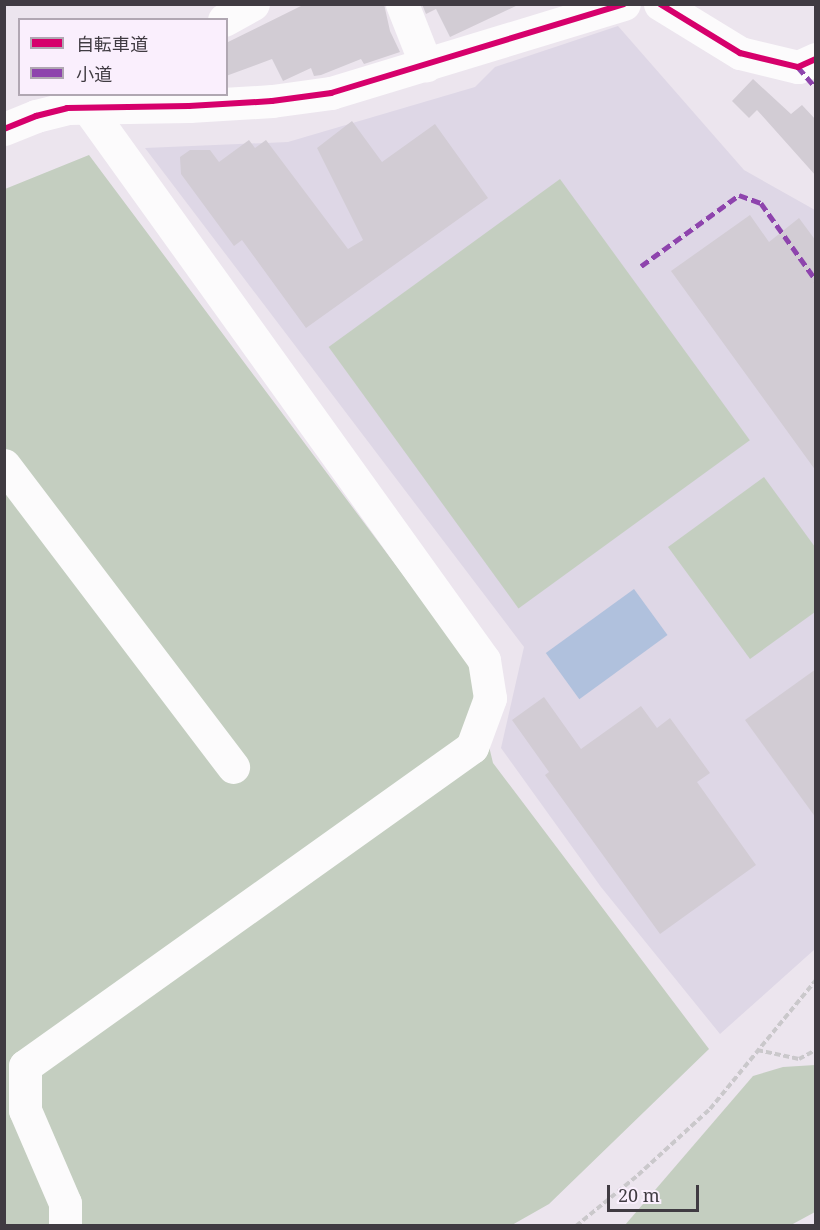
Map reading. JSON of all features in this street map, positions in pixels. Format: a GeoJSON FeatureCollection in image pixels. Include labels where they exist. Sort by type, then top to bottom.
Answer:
{"type":"FeatureCollection","features":[{"type":"Feature","properties":{"kind":"street"},"geometry":{"type":"LineString","coordinates":[[228,18],[253,4]]}},
{"type":"Feature","properties":{"kind":"street"},"geometry":{"type":"LineString","coordinates":[[402,4],[426,65]]}},
{"type":"Feature","properties":{"kind":"street"},"geometry":{"type":"LineString","coordinates":[[4,129],[78,103],[189,106],[272,101],[331,93],[624,4]]}},
{"type":"Feature","properties":{"kind":"street"},"geometry":{"type":"LineString","coordinates":[[660,4],[740,53],[798,67],[816,59]]}},
{"type":"Feature","properties":{"kind":"street"},"geometry":{"type":"LineString","coordinates":[[65,1226],[65,1203],[25,1110],[25,1066],[472,747],[490,698],[484,660],[78,103]]}},
{"type":"Feature","properties":{"kind":"street"},"geometry":{"type":"LineString","coordinates":[[4,465],[233,767]]}},
{"type":"Feature","properties":{"kind":"path"},"geometry":{"type":"LineString","coordinates":[[576,1226],[638,1175],[710,1109],[816,980]]}},
{"type":"Feature","properties":{"kind":"path"},"geometry":{"type":"LineString","coordinates":[[757,1050],[799,1059],[816,1050]]}},
{"type":"Feature","properties":{"kind":"shaded area"},"geometry":{"type":"Polygon","coordinates":[[[618,26],[744,170],[815,210],[815,949],[720,1034],[601,887],[501,748],[524,647],[145,148],[288,142],[475,87],[495,67],[618,26]]]}},
{"type":"Feature","properties":{"kind":"green space"},"geometry":{"type":"Polygon","coordinates":[[[89,155],[469,663],[493,763],[709,1049],[549,1204],[512,1225],[5,1226],[5,189],[89,155]]]}},
{"type":"Feature","properties":{"kind":"green space"},"geometry":{"type":"Polygon","coordinates":[[[560,179],[750,440],[518,608],[329,347],[560,179]]]}},
{"type":"Feature","properties":{"kind":"green space"},"geometry":{"type":"Polygon","coordinates":[[[764,477],[815,547],[815,612],[750,659],[668,547],[764,477]]]}},
{"type":"Feature","properties":{"kind":"green space"},"geometry":{"type":"Polygon","coordinates":[[[815,1065],[815,1212],[791,1225],[625,1225],[753,1076],[783,1067],[815,1065]]]}},
{"type":"Feature","properties":{"kind":"water"},"geometry":{"type":"Polygon","coordinates":[[[634,589],[668,635],[579,699],[546,653],[634,589]]]}},
{"type":"Feature","properties":{"kind":"building"},"geometry":{"type":"Polygon","coordinates":[[[305,4],[384,4],[390,31],[400,52],[364,64],[361,59],[321,75],[314,76],[311,68],[283,81],[272,59],[228,75],[228,42],[305,4]]]}},
{"type":"Feature","properties":{"kind":"building"},"geometry":{"type":"Polygon","coordinates":[[[422,4],[520,4],[450,37],[436,9],[426,14],[422,4]]]}},
{"type":"Feature","properties":{"kind":"building"},"geometry":{"type":"Polygon","coordinates":[[[753,79],[791,114],[802,105],[816,120],[816,176],[757,110],[749,118],[732,101],[753,79]]]}},
{"type":"Feature","properties":{"kind":"building"},"geometry":{"type":"Polygon","coordinates":[[[352,121],[382,162],[435,124],[488,198],[306,328],[242,240],[234,246],[181,174],[180,157],[190,150],[210,150],[219,162],[249,140],[255,148],[266,140],[348,249],[363,240],[317,148],[352,121]]]}},
{"type":"Feature","properties":{"kind":"building"},"geometry":{"type":"Polygon","coordinates":[[[750,215],[769,242],[799,218],[816,241],[816,471],[671,271],[750,215]]]}},
{"type":"Feature","properties":{"kind":"building"},"geometry":{"type":"Polygon","coordinates":[[[816,669],[816,818],[745,720],[816,669]]]}},
{"type":"Feature","properties":{"kind":"building"},"geometry":{"type":"Polygon","coordinates":[[[544,697],[581,749],[641,706],[657,728],[670,718],[710,773],[697,782],[756,865],[660,934],[545,775],[549,772],[512,720],[544,697]]]}},
{"type":"Feature","properties":{"kind":"marked path"},"geometry":{"type":"LineString","coordinates":[[798,67],[816,88]]}},
{"type":"Feature","properties":{"kind":"marked path"},"geometry":{"type":"LineString","coordinates":[[641,266],[739,195],[761,203],[816,280]]}},
{"type":"Feature","properties":{"kind":"cycle path"},"geometry":{"type":"LineString","coordinates":[[4,129],[36,116],[67,108],[189,106],[272,101],[331,93],[624,4]]}},
{"type":"Feature","properties":{"kind":"cycle path"},"geometry":{"type":"LineString","coordinates":[[660,4],[740,53],[798,67],[816,59]]}}]}
